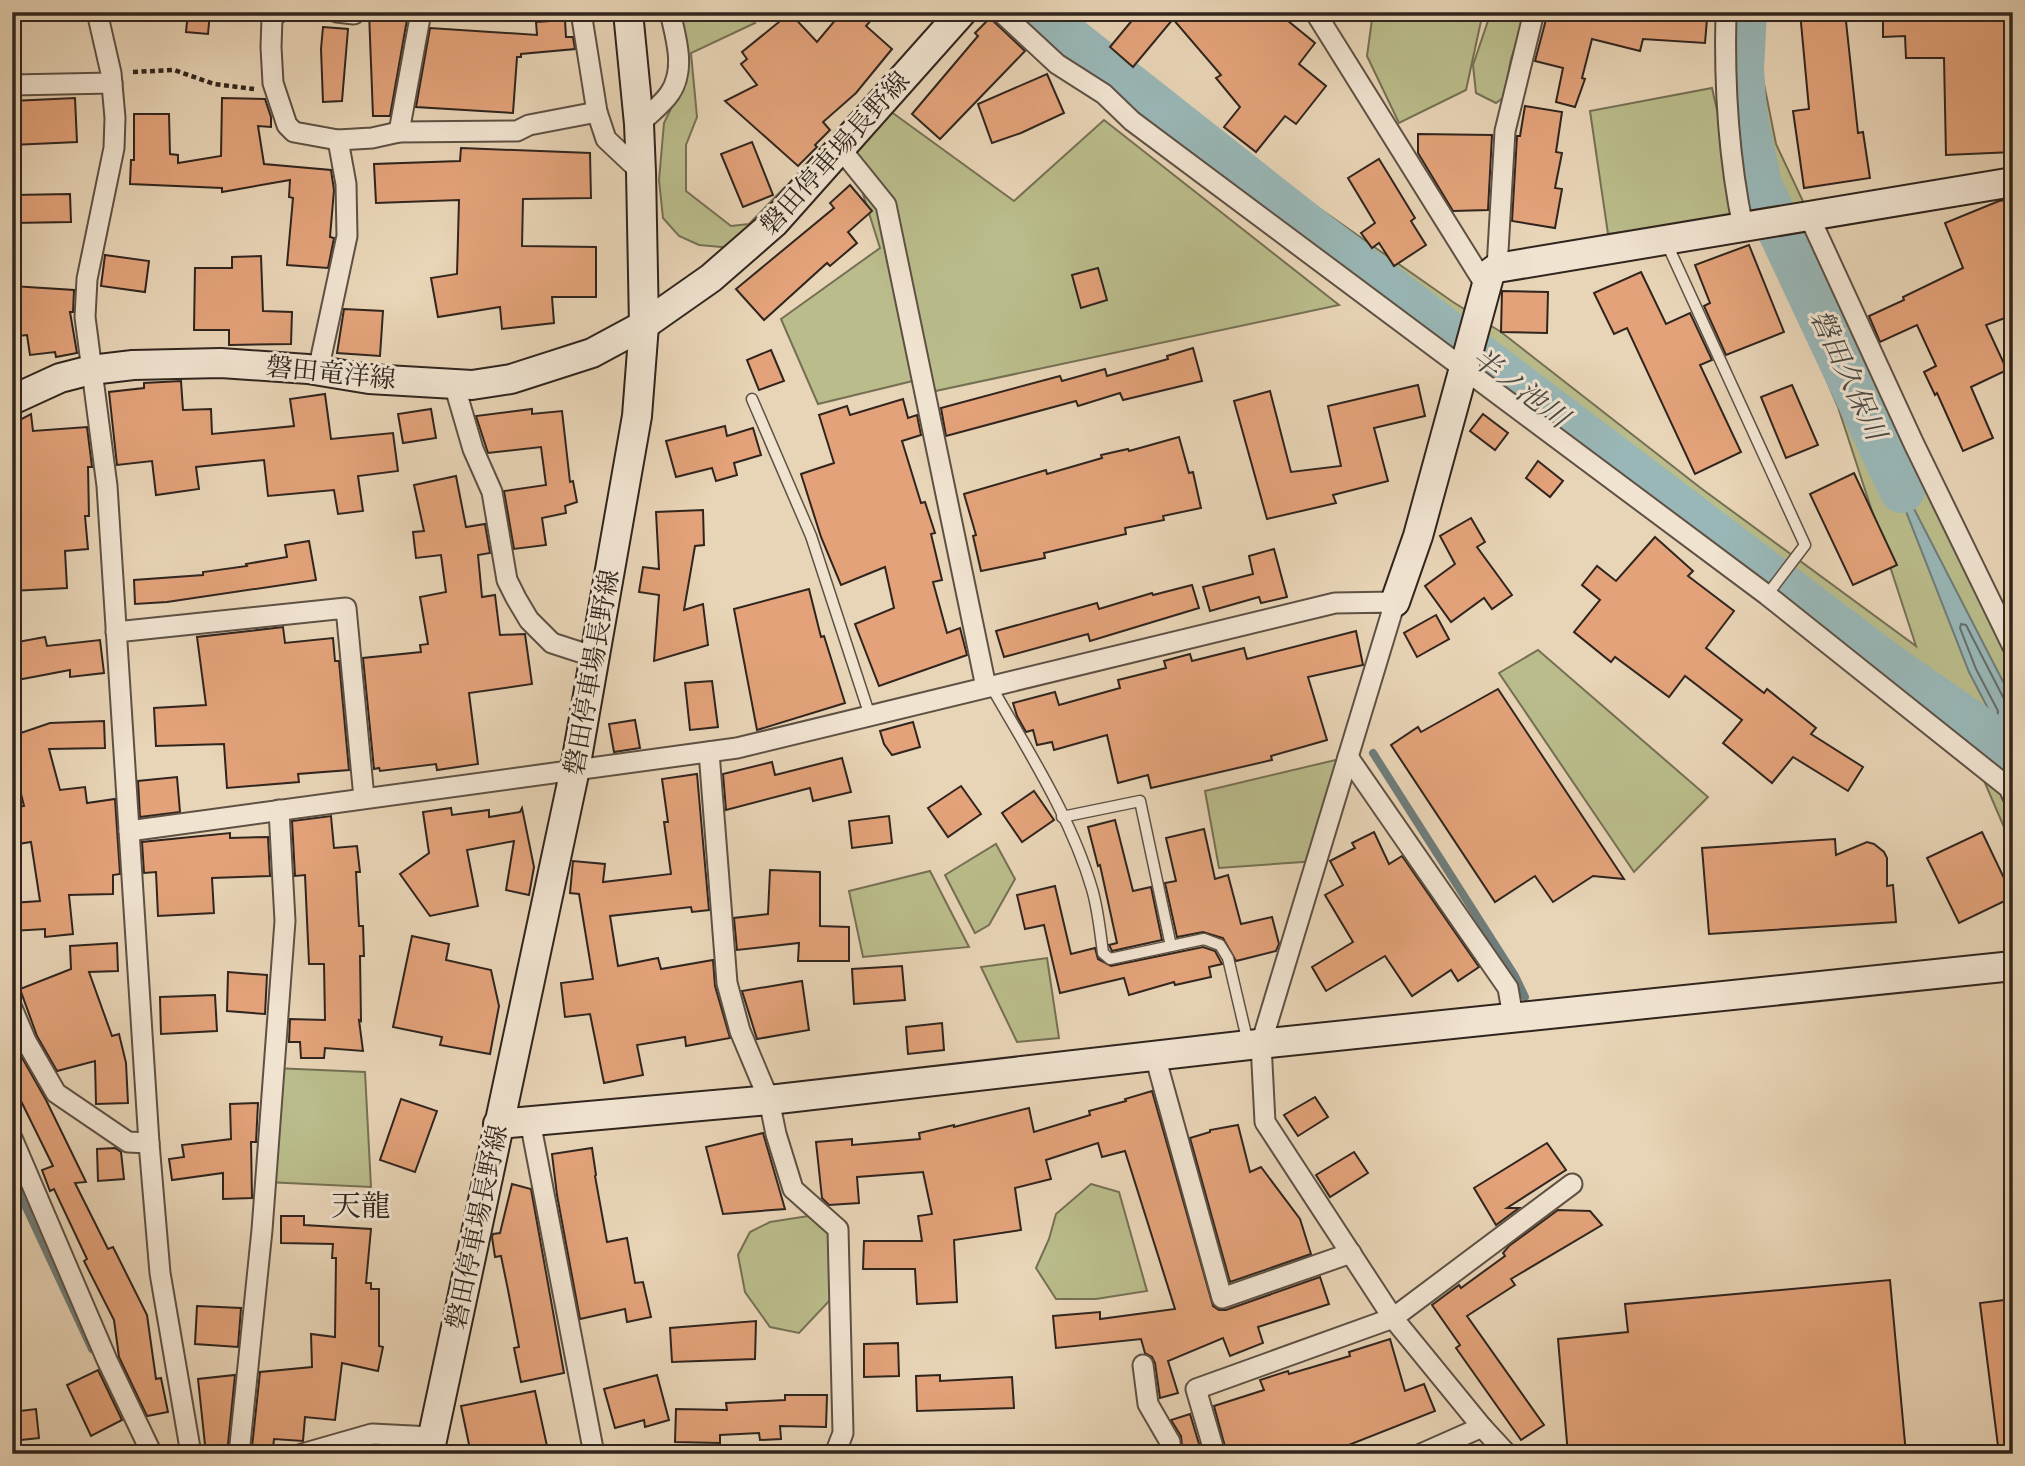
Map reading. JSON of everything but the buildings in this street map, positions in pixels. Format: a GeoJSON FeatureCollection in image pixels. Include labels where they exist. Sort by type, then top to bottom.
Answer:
{"type":"FeatureCollection","features":[{"type":"Feature","properties":{"kind":"street"},"geometry":{"type":"LineString","coordinates":[[97,12],[111,78],[115,118],[114,148],[87,279],[85,317],[107,486],[149,1143],[160,1273],[191,1454]]}},
{"type":"Feature","properties":{"kind":"street"},"geometry":{"type":"LineString","coordinates":[[279,12],[272,18],[273,83],[287,125],[294,132],[338,140],[372,138],[399,132],[517,131],[530,125],[597,112]]}},
{"type":"Feature","properties":{"kind":"street"},"geometry":{"type":"LineString","coordinates":[[399,132],[421,12]]}},
{"type":"Feature","properties":{"kind":"street"},"geometry":{"type":"LineString","coordinates":[[581,12],[597,112],[606,139],[642,172]]}},
{"type":"Feature","properties":{"kind":"street"},"geometry":{"type":"LineString","coordinates":[[628,12],[642,172],[644,326]]}},
{"type":"Feature","properties":{"kind":"street"},"geometry":{"type":"LineString","coordinates":[[639,124],[670,94],[678,76],[677,45],[670,12]]}},
{"type":"Feature","properties":{"kind":"street","name":"磐田停車場長野線"},"geometry":{"type":"LineString","coordinates":[[430,1446],[575,769],[637,416],[644,326],[711,278],[774,223],[962,12]]}},
{"type":"Feature","properties":{"kind":"street"},"geometry":{"type":"LineString","coordinates":[[1001,12],[1057,64],[1104,94],[1132,121],[1767,595],[2009,788],[2013,797]]}},
{"type":"Feature","properties":{"kind":"street"},"geometry":{"type":"LineString","coordinates":[[1315,12],[1491,277]]}},
{"type":"Feature","properties":{"kind":"street"},"geometry":{"type":"LineString","coordinates":[[1507,1454],[1393,1318],[1265,1122],[1255,1044],[1418,537],[1491,277],[1505,131],[1534,12]]}},
{"type":"Feature","properties":{"kind":"street"},"geometry":{"type":"LineString","coordinates":[[1726,12],[1724,68],[1727,128],[1734,186],[1751,226]]}},
{"type":"Feature","properties":{"kind":"street"},"geometry":{"type":"LineString","coordinates":[[12,85],[111,78]]}},
{"type":"Feature","properties":{"kind":"street"},"geometry":{"type":"LineString","coordinates":[[318,371],[347,236],[346,184],[338,140]]}},
{"type":"Feature","properties":{"kind":"street"},"geometry":{"type":"LineString","coordinates":[[839,148],[886,205],[988,686]]}},
{"type":"Feature","properties":{"kind":"street"},"geometry":{"type":"LineString","coordinates":[[1491,277],[1665,240],[2013,182]]}},
{"type":"Feature","properties":{"kind":"street"},"geometry":{"type":"LineString","coordinates":[[1805,217],[2013,647]]}},
{"type":"Feature","properties":{"kind":"street","name":"磐田竜洋線"},"geometry":{"type":"LineString","coordinates":[[12,400],[60,378],[91,370],[133,365],[220,363],[318,371],[369,379],[472,385],[511,379],[592,353],[644,326]]}},
{"type":"Feature","properties":{"kind":"street"},"geometry":{"type":"LineString","coordinates":[[454,384],[473,449],[492,492],[507,580],[516,598],[529,620],[552,643],[595,657]]}},
{"type":"Feature","properties":{"kind":"street"},"geometry":{"type":"LineString","coordinates":[[129,831],[737,748],[1335,603],[1395,602]]}},
{"type":"Feature","properties":{"kind":"street"},"geometry":{"type":"LineString","coordinates":[[116,632],[346,608],[364,798]]}},
{"type":"Feature","properties":{"kind":"street"},"geometry":{"type":"LineString","coordinates":[[709,752],[727,983],[740,1031],[769,1100],[793,1189],[838,1229],[843,1433],[835,1454]]}},
{"type":"Feature","properties":{"kind":"street"},"geometry":{"type":"LineString","coordinates":[[1348,757],[1508,988],[1513,1017]]}},
{"type":"Feature","properties":{"kind":"street"},"geometry":{"type":"LineString","coordinates":[[239,1454],[262,1230],[285,921],[279,810]]}},
{"type":"Feature","properties":{"kind":"street"},"geometry":{"type":"LineString","coordinates":[[498,1124],[769,1100],[1255,1044],[2013,966]]}},
{"type":"Feature","properties":{"kind":"street"},"geometry":{"type":"LineString","coordinates":[[12,1008],[26,1041],[56,1093],[128,1142],[149,1143]]}},
{"type":"Feature","properties":{"kind":"street"},"geometry":{"type":"LineString","coordinates":[[1155,1056],[1222,1298],[1351,1253]]}},
{"type":"Feature","properties":{"kind":"street"},"geometry":{"type":"LineString","coordinates":[[530,1121],[594,1454]]}},
{"type":"Feature","properties":{"kind":"street"},"geometry":{"type":"LineString","coordinates":[[14,1147],[107,1360],[152,1454]]}},
{"type":"Feature","properties":{"kind":"street"},"geometry":{"type":"LineString","coordinates":[[1215,1454],[1196,1389],[1393,1318],[1572,1184]]}},
{"type":"Feature","properties":{"kind":"street"},"geometry":{"type":"LineString","coordinates":[[1143,1365],[1148,1404],[1170,1442],[1171,1454]]}},
{"type":"Feature","properties":{"kind":"street"},"geometry":{"type":"LineString","coordinates":[[1421,1454],[1482,1427]]}},
{"type":"Feature","properties":{"kind":"street"},"geometry":{"type":"LineString","coordinates":[[302,1454],[372,1434],[430,1446]]}},
{"type":"Feature","properties":{"kind":"lane"},"geometry":{"type":"LineString","coordinates":[[1665,240],[1805,545],[1767,595]]}},
{"type":"Feature","properties":{"kind":"lane"},"geometry":{"type":"LineString","coordinates":[[752,399],[811,536],[870,716]]}},
{"type":"Feature","properties":{"kind":"lane"},"geometry":{"type":"LineString","coordinates":[[988,686],[1047,783],[1062,817],[1091,888],[1103,953],[1110,959],[1204,939],[1220,945],[1228,958],[1255,1044]]}},
{"type":"Feature","properties":{"kind":"lane"},"geometry":{"type":"LineString","coordinates":[[1062,817],[1140,801],[1171,946]]}},
{"type":"Feature","properties":{"kind":"path"},"geometry":{"type":"LineString","coordinates":[[111,78],[174,69],[214,84],[276,92]]}},
{"type":"Feature","properties":{"kind":"green space"},"geometry":{"type":"Polygon","coordinates":[[[668,12],[749,12],[755,23],[691,53],[697,117],[686,145],[686,191],[731,226],[749,224],[784,188],[789,206],[744,249],[699,245],[679,236],[663,218],[659,180],[664,123],[681,88],[668,12]]]}},
{"type":"Feature","properties":{"kind":"green space"},"geometry":{"type":"Polygon","coordinates":[[[1019,12],[1063,12],[1260,167],[1453,302],[1501,332],[1702,489],[1916,646],[1838,407],[1754,209],[1727,128],[1726,12],[1758,12],[1756,44],[1776,144],[2013,647],[2013,848],[1976,762],[1132,121],[1019,12]]]}},
{"type":"Feature","properties":{"kind":"green space"},"geometry":{"type":"Polygon","coordinates":[[[1373,12],[1483,12],[1466,90],[1399,123],[1367,56],[1373,12]]]}},
{"type":"Feature","properties":{"kind":"green space"},"geometry":{"type":"Polygon","coordinates":[[[1491,12],[1527,12],[1511,59],[1504,97],[1496,103],[1476,93],[1473,65],[1491,12]]]}},
{"type":"Feature","properties":{"kind":"green space"},"geometry":{"type":"Polygon","coordinates":[[[1712,88],[1738,203],[1731,218],[1608,234],[1590,111],[1712,88]]]}},
{"type":"Feature","properties":{"kind":"green space"},"geometry":{"type":"Polygon","coordinates":[[[890,111],[1014,201],[1104,120],[1339,305],[926,393],[921,379],[818,404],[781,319],[880,248],[846,140],[890,111]]]}},
{"type":"Feature","properties":{"kind":"green space"},"geometry":{"type":"Polygon","coordinates":[[[1538,650],[1708,797],[1634,872],[1499,673],[1538,650]]]}},
{"type":"Feature","properties":{"kind":"green space"},"geometry":{"type":"Polygon","coordinates":[[[1348,757],[1317,861],[1219,868],[1205,791],[1348,757]]]}},
{"type":"Feature","properties":{"kind":"green space"},"geometry":{"type":"Polygon","coordinates":[[[996,844],[1015,879],[989,925],[975,933],[945,875],[996,844]]]}},
{"type":"Feature","properties":{"kind":"green space"},"geometry":{"type":"Polygon","coordinates":[[[930,871],[969,947],[863,957],[849,891],[930,871]]]}},
{"type":"Feature","properties":{"kind":"green space"},"geometry":{"type":"Polygon","coordinates":[[[1047,958],[1059,1038],[1017,1042],[981,967],[1047,958]]]}},
{"type":"Feature","properties":{"kind":"green space"},"geometry":{"type":"Polygon","coordinates":[[[274,1068],[365,1072],[371,1187],[266,1182],[274,1068]]]}},
{"type":"Feature","properties":{"kind":"green space"},"geometry":{"type":"Polygon","coordinates":[[[1091,1184],[1119,1192],[1147,1291],[1096,1299],[1056,1299],[1036,1268],[1049,1239],[1056,1214],[1091,1184]]]}},
{"type":"Feature","properties":{"kind":"green space"},"geometry":{"type":"Polygon","coordinates":[[[821,1214],[838,1237],[831,1299],[799,1333],[770,1327],[745,1292],[738,1255],[750,1232],[770,1222],[821,1214]]]}},
{"type":"Feature","properties":{"kind":"water"},"geometry":{"type":"Polygon","coordinates":[[[1876,435],[2013,701],[2013,768],[1959,730],[1802,593],[1993,718],[1969,672],[1876,435]]]}},
{"type":"Feature","properties":{"kind":"waterway","name":"半ノ池川"},"geometry":{"type":"LineString","coordinates":[[1035,12],[1318,235],[1887,665],[2013,753]]}},
{"type":"Feature","properties":{"kind":"waterway","name":"磐田久保川"},"geometry":{"type":"LineString","coordinates":[[1744,12],[1741,69],[1744,113],[1759,185],[1902,490]]}},
{"type":"Feature","properties":{"kind":"waterway"},"geometry":{"type":"LineString","coordinates":[[1373,753],[1515,976],[1525,997]]}},
{"type":"Feature","properties":{"kind":"waterway"},"geometry":{"type":"LineString","coordinates":[[12,1177],[92,1349]]}},
{"type":"Feature","properties":{"kind":"district","name":"天龍"},"geometry":{"type":"Point","coordinates":[361,1206]}}]}
